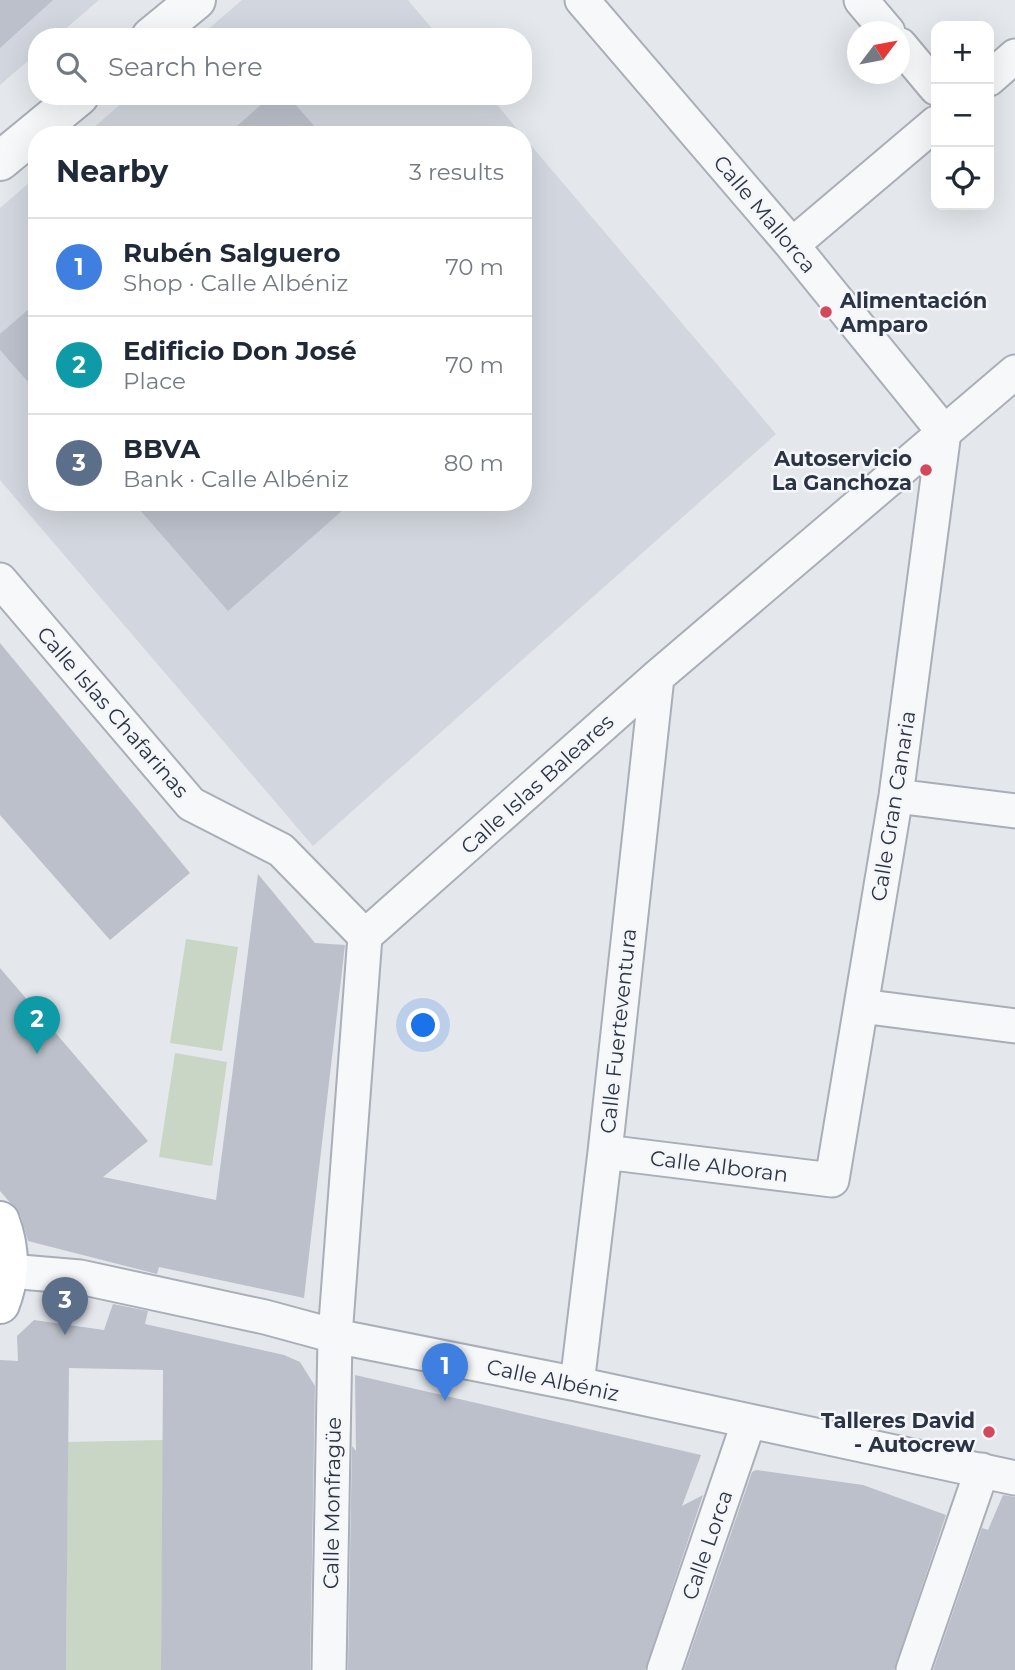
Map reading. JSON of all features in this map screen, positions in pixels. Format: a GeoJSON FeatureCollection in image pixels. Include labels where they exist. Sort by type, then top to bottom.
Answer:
{"type":"FeatureCollection","features":[{"type":"Feature","properties":{"kind":"main road"},"geometry":{"type":"LineString","coordinates":[[0,1221],[6,1239],[4,1288]]}},
{"type":"Feature","properties":{"kind":"street"},"geometry":{"type":"LineString","coordinates":[[162,28],[196,0]]}},
{"type":"Feature","properties":{"kind":"street","name":"Calle Mallorca"},"geometry":{"type":"LineString","coordinates":[[582,0],[792,245],[944,432]]}},
{"type":"Feature","properties":{"kind":"street"},"geometry":{"type":"LineString","coordinates":[[860,0],[878,21]]}},
{"type":"Feature","properties":{"kind":"street"},"geometry":{"type":"LineString","coordinates":[[994,75],[1015,56]]}},
{"type":"Feature","properties":{"kind":"street"},"geometry":{"type":"LineString","coordinates":[[910,57],[933,84]]}},
{"type":"Feature","properties":{"kind":"street"},"geometry":{"type":"LineString","coordinates":[[43,126],[68,105]]}},
{"type":"Feature","properties":{"kind":"street"},"geometry":{"type":"LineString","coordinates":[[792,245],[931,127]]}},
{"type":"Feature","properties":{"kind":"street"},"geometry":{"type":"LineString","coordinates":[[0,161],[28,138]]}},
{"type":"Feature","properties":{"kind":"street","name":"Calle Islas Baleares"},"geometry":{"type":"LineString","coordinates":[[365,936],[657,677],[1015,372]]}},
{"type":"Feature","properties":{"kind":"street","name":"Calle Gran Canaria"},"geometry":{"type":"LineString","coordinates":[[832,1180],[896,796],[944,432]]}},
{"type":"Feature","properties":{"kind":"street","name":"Calle Islas Chafarinas"},"geometry":{"type":"LineString","coordinates":[[0,580],[191,804],[281,850],[365,936]]}},
{"type":"Feature","properties":{"kind":"street","name":"Calle Fuerteventura"},"geometry":{"type":"LineString","coordinates":[[577,1384],[657,677]]}},
{"type":"Feature","properties":{"kind":"street"},"geometry":{"type":"LineString","coordinates":[[896,796],[1015,811]]}},
{"type":"Feature","properties":{"kind":"street"},"geometry":{"type":"LineString","coordinates":[[335,1336],[365,936]]}},
{"type":"Feature","properties":{"kind":"street"},"geometry":{"type":"LineString","coordinates":[[861,1006],[1015,1026]]}},
{"type":"Feature","properties":{"kind":"street","name":"Calle Alboran"},"geometry":{"type":"LineString","coordinates":[[605,1152],[832,1180]]}},
{"type":"Feature","properties":{"kind":"street","name":"Calle Albéniz"},"geometry":{"type":"LineString","coordinates":[[4,1288],[80,1277],[265,1317],[335,1336],[577,1384],[1015,1478]]}},
{"type":"Feature","properties":{"kind":"street","name":"Calle Monfragüe"},"geometry":{"type":"LineString","coordinates":[[329,1670],[335,1336]]}},
{"type":"Feature","properties":{"kind":"street","name":"Calle Lorca"},"geometry":{"type":"LineString","coordinates":[[664,1670],[749,1421]]}},
{"type":"Feature","properties":{"kind":"street"},"geometry":{"type":"LineString","coordinates":[[913,1670],[982,1470]]}},
{"type":"Feature","properties":{"kind":"shaded area"},"geometry":{"type":"Polygon","coordinates":[[[0,0],[99,0],[66,28],[28,28],[28,61],[0,85],[0,0]]]}},
{"type":"Feature","properties":{"kind":"shaded area"},"geometry":{"type":"Polygon","coordinates":[[[242,0],[408,0],[431,28],[209,28],[242,0]]]}},
{"type":"Feature","properties":{"kind":"shaded area"},"geometry":{"type":"Polygon","coordinates":[[[120,105],[497,105],[515,126],[95,126],[120,105]]]}},
{"type":"Feature","properties":{"kind":"shaded area"},"geometry":{"type":"Polygon","coordinates":[[[532,147],[776,434],[313,846],[0,480],[0,208],[28,184],[28,511],[532,511],[532,147]]]}},
{"type":"Feature","properties":{"kind":"green space"},"geometry":{"type":"Polygon","coordinates":[[[186,939],[238,947],[222,1051],[170,1043],[186,939]]]}},
{"type":"Feature","properties":{"kind":"green space"},"geometry":{"type":"Polygon","coordinates":[[[175,1053],[227,1062],[212,1166],[159,1157],[175,1053]]]}},
{"type":"Feature","properties":{"kind":"green space"},"geometry":{"type":"Polygon","coordinates":[[[163,1440],[161,1670],[66,1670],[68,1442],[163,1440]]]}},
{"type":"Feature","properties":{"kind":"building"},"geometry":{"type":"Polygon","coordinates":[[[0,0],[53,0],[0,48],[0,0]]]}},
{"type":"Feature","properties":{"kind":"building"},"geometry":{"type":"Polygon","coordinates":[[[261,105],[296,105],[314,126],[237,126],[261,105]]]}},
{"type":"Feature","properties":{"kind":"building"},"geometry":{"type":"Polygon","coordinates":[[[28,310],[28,382],[0,350],[0,334],[28,310]]]}},
{"type":"Feature","properties":{"kind":"building"},"geometry":{"type":"Polygon","coordinates":[[[141,511],[342,511],[228,611],[141,511]]]}},
{"type":"Feature","properties":{"kind":"building"},"geometry":{"type":"Polygon","coordinates":[[[0,643],[190,873],[110,940],[0,815],[0,643]]]}},
{"type":"Feature","properties":{"kind":"building"},"geometry":{"type":"Polygon","coordinates":[[[258,874],[315,943],[345,945],[304,1298],[159,1267],[157,1274],[28,1241],[20,1214],[0,1191],[0,968],[148,1141],[103,1177],[216,1200],[258,874]]]}},
{"type":"Feature","properties":{"kind":"building"},"geometry":{"type":"Polygon","coordinates":[[[113,1304],[148,1311],[145,1324],[284,1355],[300,1362],[315,1386],[310,1670],[161,1670],[163,1370],[69,1368],[66,1670],[0,1670],[0,1360],[18,1361],[17,1336],[34,1320],[104,1330],[113,1304]]]}},
{"type":"Feature","properties":{"kind":"building"},"geometry":{"type":"Polygon","coordinates":[[[355,1375],[701,1455],[682,1506],[703,1495],[645,1670],[348,1670],[352,1446],[356,1451],[355,1375]]]}},
{"type":"Feature","properties":{"kind":"building"},"geometry":{"type":"Polygon","coordinates":[[[756,1470],[863,1485],[946,1515],[894,1670],[684,1670],[752,1472],[756,1470]]]}},
{"type":"Feature","properties":{"kind":"building"},"geometry":{"type":"Polygon","coordinates":[[[1003,1495],[1015,1497],[1015,1670],[933,1670],[982,1528],[988,1530],[1003,1495]]]}},
{"type":"Feature","properties":{"kind":"place","name":"Alimentación Amparo"},"geometry":{"type":"Point","coordinates":[826,312]}},
{"type":"Feature","properties":{"kind":"place","name":"Autoservicio La Ganchoza"},"geometry":{"type":"Point","coordinates":[926,470]}},
{"type":"Feature","properties":{"kind":"place","name":"Edificio Don José"},"geometry":{"type":"Point","coordinates":[37,1054]}},
{"type":"Feature","properties":{"kind":"place","name":"BBVA"},"geometry":{"type":"Point","coordinates":[65,1335]}},
{"type":"Feature","properties":{"kind":"place","name":"Rubén Salguero"},"geometry":{"type":"Point","coordinates":[445,1401]}},
{"type":"Feature","properties":{"kind":"place","name":"Talleres David - Autocrew"},"geometry":{"type":"Point","coordinates":[989,1432]}}]}
